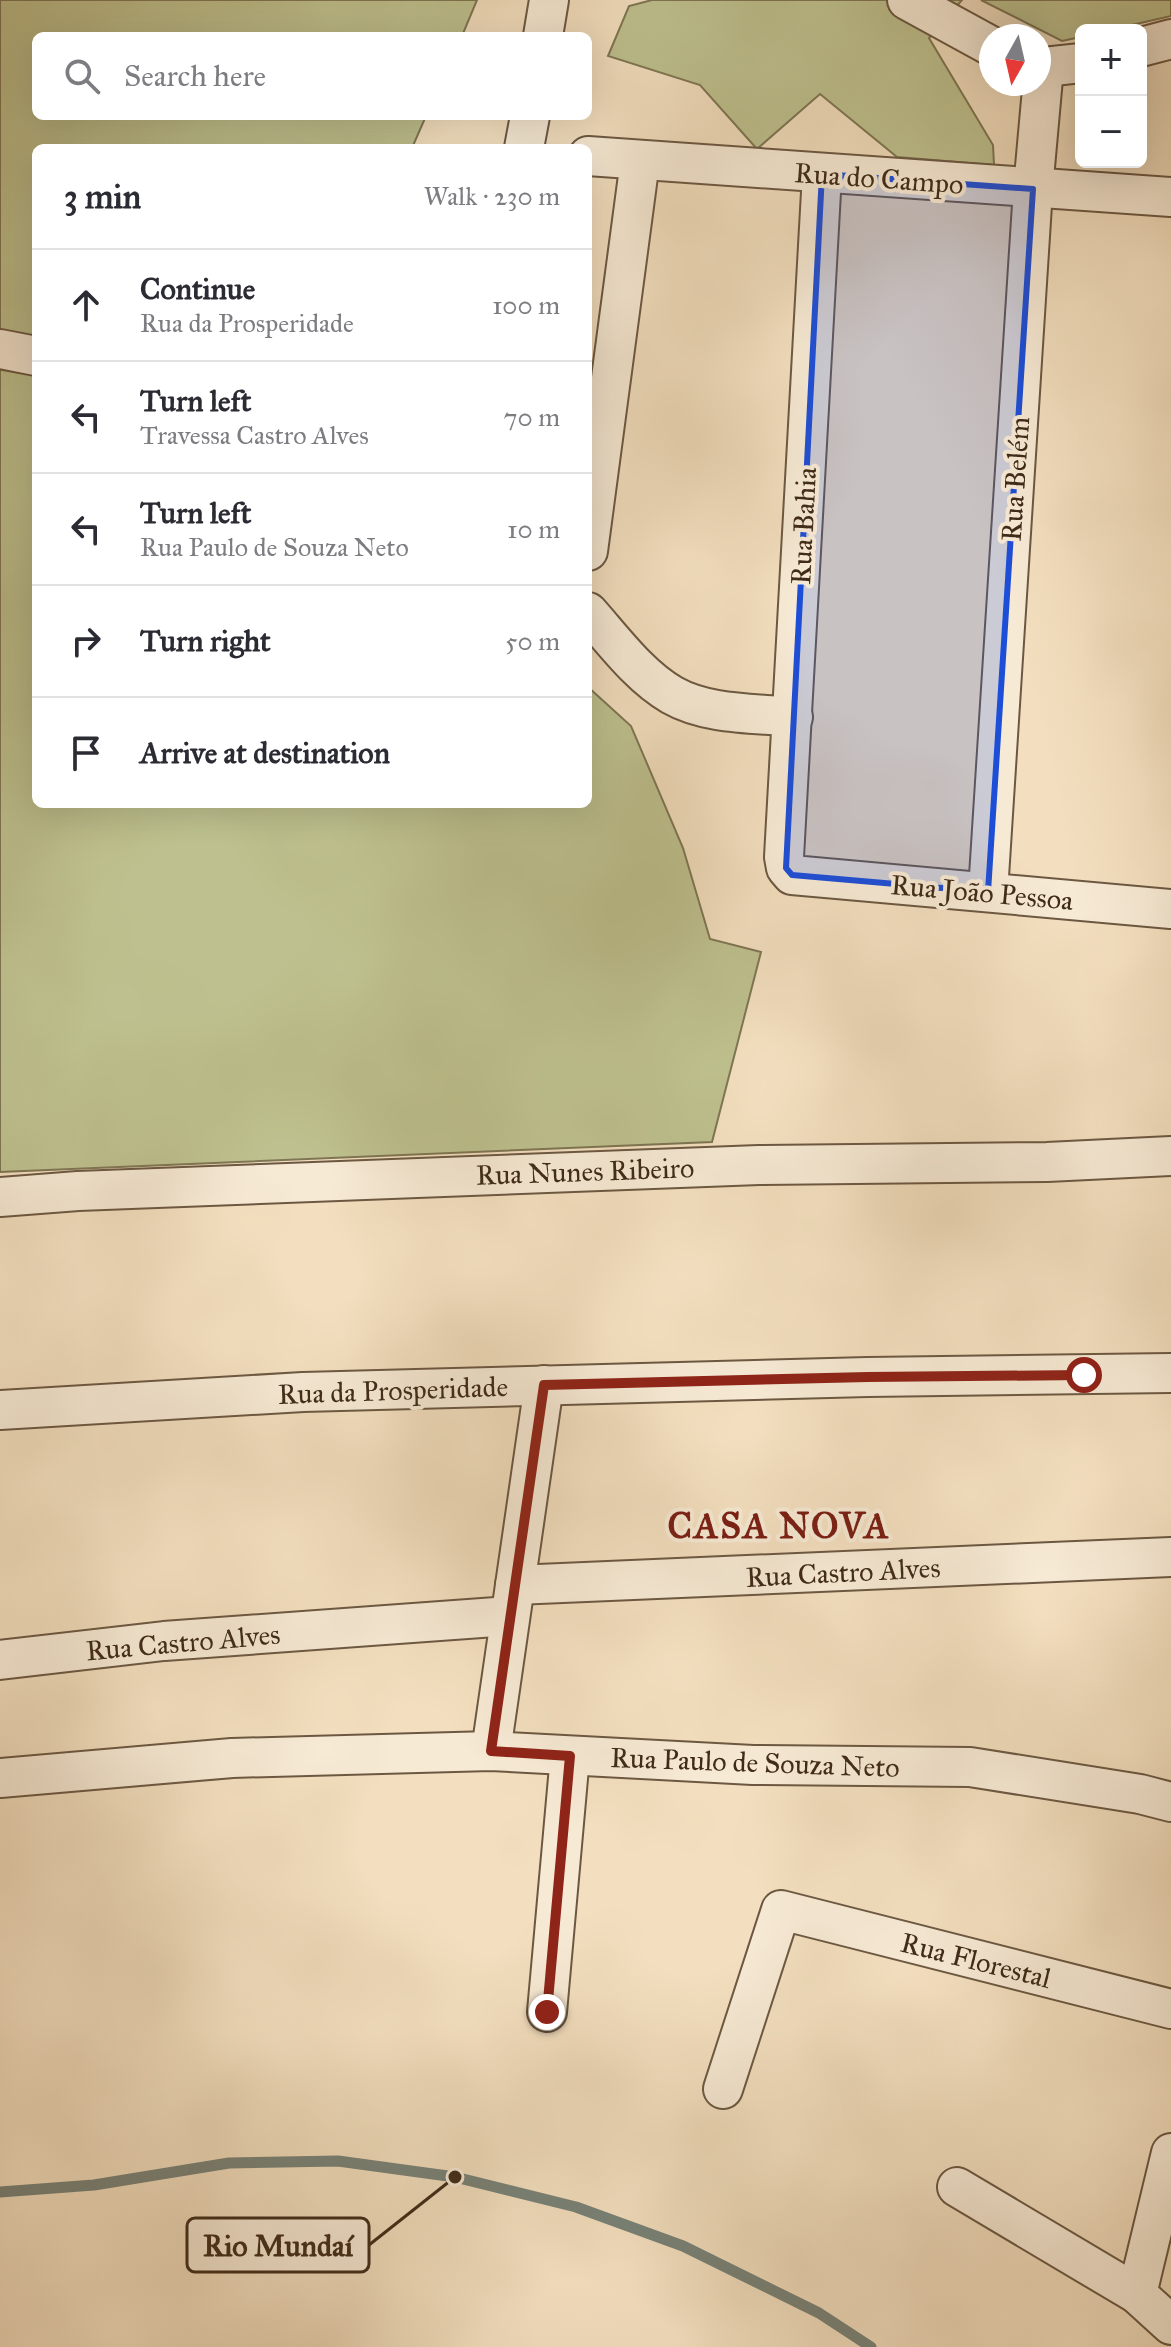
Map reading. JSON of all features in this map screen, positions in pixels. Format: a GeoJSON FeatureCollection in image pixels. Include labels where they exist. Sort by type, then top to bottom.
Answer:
{"type":"FeatureCollection","features":[{"type":"Feature","properties":{"kind":"street"},"geometry":{"type":"LineString","coordinates":[[544,32],[549,0]]}},
{"type":"Feature","properties":{"kind":"street"},"geometry":{"type":"LineString","coordinates":[[907,0],[979,39]]}},
{"type":"Feature","properties":{"kind":"street"},"geometry":{"type":"LineString","coordinates":[[1147,45],[1171,39]]}},
{"type":"Feature","properties":{"kind":"street","name":"Rua Belém"},"geometry":{"type":"LineString","coordinates":[[988,892],[1033,189],[1055,65]]}},
{"type":"Feature","properties":{"kind":"street"},"geometry":{"type":"LineString","coordinates":[[525,144],[529,120]]}},
{"type":"Feature","properties":{"kind":"street","name":"Rua do Campo"},"geometry":{"type":"LineString","coordinates":[[592,156],[1171,197]]}},
{"type":"Feature","properties":{"kind":"street"},"geometry":{"type":"LineString","coordinates":[[592,521],[640,161]]}},
{"type":"Feature","properties":{"kind":"street","name":"Rua Bahia"},"geometry":{"type":"LineString","coordinates":[[792,875],[786,868],[784,857],[822,174]]}},
{"type":"Feature","properties":{"kind":"street"},"geometry":{"type":"LineString","coordinates":[[0,349],[32,355]]}},
{"type":"Feature","properties":{"kind":"street"},"geometry":{"type":"LineString","coordinates":[[592,616],[641,670],[672,695],[705,707],[793,717]]}},
{"type":"Feature","properties":{"kind":"street","name":"Rua João Pessoa"},"geometry":{"type":"LineString","coordinates":[[792,875],[1171,909]]}},
{"type":"Feature","properties":{"kind":"street","name":"Rua Nunes Ribeiro"},"geometry":{"type":"LineString","coordinates":[[0,1197],[78,1191],[759,1165],[1047,1162],[1171,1156]]}},
{"type":"Feature","properties":{"kind":"street","name":"Rua da Prosperidade"},"geometry":{"type":"LineString","coordinates":[[0,1410],[303,1392],[868,1377],[1171,1373]]}},
{"type":"Feature","properties":{"kind":"street"},"geometry":{"type":"LineString","coordinates":[[491,1751],[544,1385]]}},
{"type":"Feature","properties":{"kind":"street","name":"Rua Castro Alves"},"geometry":{"type":"LineString","coordinates":[[0,1660],[513,1601],[612,1583],[1171,1557]]}},
{"type":"Feature","properties":{"kind":"street","name":"Rua Paulo de Souza Neto"},"geometry":{"type":"LineString","coordinates":[[0,1778],[232,1758],[491,1751],[753,1765],[970,1767],[1140,1794],[1171,1802]]}},
{"type":"Feature","properties":{"kind":"street"},"geometry":{"type":"LineString","coordinates":[[547,2012],[570,1756]]}},
{"type":"Feature","properties":{"kind":"street","name":"Rua Florestal"},"geometry":{"type":"LineString","coordinates":[[723,2089],[781,1910],[1171,2009]]}},
{"type":"Feature","properties":{"kind":"street"},"geometry":{"type":"LineString","coordinates":[[1137,2294],[1171,2153]]}},
{"type":"Feature","properties":{"kind":"street"},"geometry":{"type":"LineString","coordinates":[[957,2187],[1137,2294],[1171,2325]]}},
{"type":"Feature","properties":{"kind":"highlighted area"},"geometry":{"type":"Polygon","coordinates":[[[822,174],[1033,189],[988,892],[792,875],[786,868],[822,174]]]}},
{"type":"Feature","properties":{"kind":"green space"},"geometry":{"type":"Polygon","coordinates":[[[0,0],[477,0],[464,32],[32,32],[32,120],[424,120],[414,144],[32,144],[32,808],[592,808],[592,691],[631,726],[683,848],[710,939],[761,952],[712,1142],[0,1172],[0,0]]]}},
{"type":"Feature","properties":{"kind":"green space"},"geometry":{"type":"Polygon","coordinates":[[[652,0],[962,0],[929,38],[993,145],[994,165],[897,157],[820,94],[757,149],[700,85],[608,56],[629,6],[652,0]]]}},
{"type":"Feature","properties":{"kind":"green space"},"geometry":{"type":"Polygon","coordinates":[[[981,0],[1171,0],[1171,16],[1136,24],[1075,24],[1075,38],[1062,41],[1051,35],[1051,24],[1028,24],[981,0]]]}},
{"type":"Feature","properties":{"kind":"waterway"},"geometry":{"type":"LineString","coordinates":[[0,2192],[94,2185],[229,2163],[338,2161],[455,2177],[576,2207],[683,2246],[819,2313],[871,2347]]}},
{"type":"Feature","properties":{"kind":"place","name":"Rio Mundaí"},"geometry":{"type":"Point","coordinates":[455,2177]}},
{"type":"Feature","properties":{"kind":"district","name":"CASA NOVA"},"geometry":{"type":"Point","coordinates":[779,1525]}},
{"type":"Feature","properties":{"kind":"route"},"geometry":{"type":"LineString","coordinates":[[547,2012],[570,1756],[491,1751],[544,1385],[1084,1375]]}}]}
